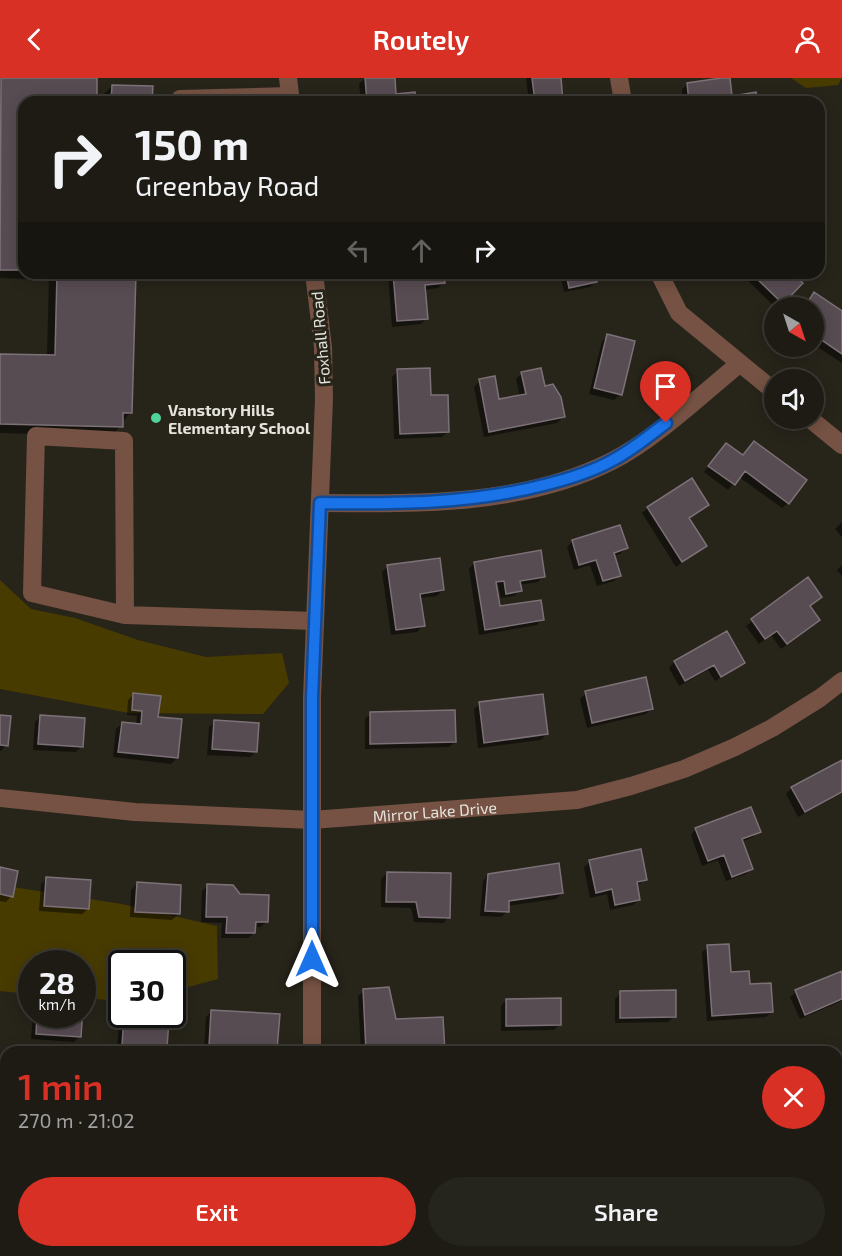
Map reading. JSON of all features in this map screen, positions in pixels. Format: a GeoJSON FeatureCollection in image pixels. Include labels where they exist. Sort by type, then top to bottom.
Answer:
{"type":"FeatureCollection","features":[{"type":"Feature","properties":{"kind":"street"},"geometry":{"type":"LineString","coordinates":[[619,78],[622,96]]}},
{"type":"Feature","properties":{"kind":"street"},"geometry":{"type":"LineString","coordinates":[[227,96],[290,92]]}},
{"type":"Feature","properties":{"kind":"street","name":"Foxhall Road"},"geometry":{"type":"LineString","coordinates":[[312,1046],[312,698],[324,399],[315,279]]}},
{"type":"Feature","properties":{"kind":"street"},"geometry":{"type":"LineString","coordinates":[[662,279],[679,313],[764,383]]}},
{"type":"Feature","properties":{"kind":"street"},"geometry":{"type":"LineString","coordinates":[[320,503],[410,504],[465,500],[520,491],[574,477],[613,460],[648,438],[739,364]]}},
{"type":"Feature","properties":{"kind":"street"},"geometry":{"type":"LineString","coordinates":[[822,429],[842,445]]}},
{"type":"Feature","properties":{"kind":"street"},"geometry":{"type":"LineString","coordinates":[[126,615],[124,441],[36,436],[32,593],[126,615],[315,621]]}},
{"type":"Feature","properties":{"kind":"street","name":"Mirror Lake Drive"},"geometry":{"type":"LineString","coordinates":[[0,798],[135,812],[312,820],[577,800],[684,769],[735,747],[772,728],[820,698],[842,681]]}},
{"type":"Feature","properties":{"kind":"shaded area"},"geometry":{"type":"Polygon","coordinates":[[[791,78],[842,78],[838,85],[806,88],[791,78]]]}},
{"type":"Feature","properties":{"kind":"shaded area"},"geometry":{"type":"Polygon","coordinates":[[[0,580],[31,609],[75,618],[138,640],[206,657],[282,653],[289,683],[263,714],[129,713],[0,689],[0,580]]]}},
{"type":"Feature","properties":{"kind":"shaded area"},"geometry":{"type":"Polygon","coordinates":[[[0,885],[122,904],[217,926],[218,979],[186,988],[186,950],[108,950],[108,1000],[96,999],[96,950],[18,950],[18,993],[0,991],[0,885]]]}},
{"type":"Feature","properties":{"kind":"building"},"geometry":{"type":"Polygon","coordinates":[[[1,78],[97,78],[97,96],[18,96],[18,270],[0,270],[1,78]]]}},
{"type":"Feature","properties":{"kind":"building"},"geometry":{"type":"Polygon","coordinates":[[[365,78],[395,78],[396,94],[415,92],[415,96],[366,96],[365,78]]]}},
{"type":"Feature","properties":{"kind":"building"},"geometry":{"type":"Polygon","coordinates":[[[532,78],[561,78],[562,96],[534,96],[532,78]]]}},
{"type":"Feature","properties":{"kind":"building"},"geometry":{"type":"Polygon","coordinates":[[[730,78],[732,96],[688,96],[687,83],[730,78]]]}},
{"type":"Feature","properties":{"kind":"building"},"geometry":{"type":"Polygon","coordinates":[[[112,85],[153,86],[152,96],[111,96],[112,85]]]}},
{"type":"Feature","properties":{"kind":"building"},"geometry":{"type":"Polygon","coordinates":[[[756,92],[757,96],[732,96],[756,92]]]}},
{"type":"Feature","properties":{"kind":"building"},"geometry":{"type":"Polygon","coordinates":[[[57,279],[136,279],[132,413],[123,413],[123,427],[0,424],[0,354],[55,355],[57,279]]]}},
{"type":"Feature","properties":{"kind":"building"},"geometry":{"type":"Polygon","coordinates":[[[394,279],[445,279],[445,283],[425,285],[428,319],[397,321],[394,279]]]}},
{"type":"Feature","properties":{"kind":"building"},"geometry":{"type":"Polygon","coordinates":[[[567,279],[596,279],[597,282],[569,288],[567,279]]]}},
{"type":"Feature","properties":{"kind":"building"},"geometry":{"type":"Polygon","coordinates":[[[757,279],[799,279],[803,283],[790,297],[776,297],[757,279]]]}},
{"type":"Feature","properties":{"kind":"building"},"geometry":{"type":"Polygon","coordinates":[[[814,292],[821,297],[811,297],[814,292]]]}},
{"type":"Feature","properties":{"kind":"building"},"geometry":{"type":"Polygon","coordinates":[[[824,299],[842,311],[842,354],[824,342],[824,299]]]}},
{"type":"Feature","properties":{"kind":"building"},"geometry":{"type":"Polygon","coordinates":[[[607,334],[635,341],[622,395],[594,388],[607,334]]]}},
{"type":"Feature","properties":{"kind":"building"},"geometry":{"type":"Polygon","coordinates":[[[430,368],[431,395],[448,395],[449,432],[400,434],[397,369],[430,368]]]}},
{"type":"Feature","properties":{"kind":"building"},"geometry":{"type":"Polygon","coordinates":[[[541,368],[545,386],[553,384],[561,397],[565,417],[489,432],[479,379],[495,376],[499,399],[526,394],[521,372],[541,368]]]}},
{"type":"Feature","properties":{"kind":"building"},"geometry":{"type":"Polygon","coordinates":[[[754,441],[807,480],[789,504],[745,471],[735,485],[708,466],[726,443],[743,455],[754,441]]]}},
{"type":"Feature","properties":{"kind":"building"},"geometry":{"type":"Polygon","coordinates":[[[692,478],[709,505],[689,518],[707,546],[682,562],[647,507],[692,478]]]}},
{"type":"Feature","properties":{"kind":"building"},"geometry":{"type":"Polygon","coordinates":[[[620,525],[628,548],[614,553],[621,576],[603,581],[596,560],[579,565],[572,540],[620,525]]]}},
{"type":"Feature","properties":{"kind":"building"},"geometry":{"type":"Polygon","coordinates":[[[541,550],[545,577],[520,581],[522,591],[506,594],[504,581],[496,582],[500,606],[541,600],[544,620],[485,630],[474,562],[541,550]]]}},
{"type":"Feature","properties":{"kind":"building"},"geometry":{"type":"Polygon","coordinates":[[[440,558],[444,590],[420,594],[425,626],[396,630],[387,565],[440,558]]]}},
{"type":"Feature","properties":{"kind":"building"},"geometry":{"type":"Polygon","coordinates":[[[808,577],[822,597],[810,606],[820,620],[787,644],[777,631],[765,639],[751,619],[808,577]]]}},
{"type":"Feature","properties":{"kind":"building"},"geometry":{"type":"Polygon","coordinates":[[[727,631],[745,663],[721,677],[714,665],[685,681],[674,661],[727,631]]]}},
{"type":"Feature","properties":{"kind":"building"},"geometry":{"type":"Polygon","coordinates":[[[646,677],[653,709],[592,723],[585,691],[646,677]]]}},
{"type":"Feature","properties":{"kind":"building"},"geometry":{"type":"Polygon","coordinates":[[[133,693],[161,696],[158,717],[182,719],[178,758],[118,752],[122,722],[141,724],[142,711],[132,710],[133,693]]]}},
{"type":"Feature","properties":{"kind":"building"},"geometry":{"type":"Polygon","coordinates":[[[543,694],[548,734],[484,743],[479,702],[543,694]]]}},
{"type":"Feature","properties":{"kind":"building"},"geometry":{"type":"Polygon","coordinates":[[[455,710],[456,742],[370,744],[370,712],[455,710]]]}},
{"type":"Feature","properties":{"kind":"building"},"geometry":{"type":"Polygon","coordinates":[[[0,715],[11,716],[8,746],[0,745],[0,715]]]}},
{"type":"Feature","properties":{"kind":"building"},"geometry":{"type":"Polygon","coordinates":[[[40,715],[85,718],[83,747],[38,744],[40,715]]]}},
{"type":"Feature","properties":{"kind":"building"},"geometry":{"type":"Polygon","coordinates":[[[214,720],[259,723],[257,752],[212,749],[214,720]]]}},
{"type":"Feature","properties":{"kind":"building"},"geometry":{"type":"Polygon","coordinates":[[[842,760],[842,792],[805,812],[791,787],[842,760]]]}},
{"type":"Feature","properties":{"kind":"building"},"geometry":{"type":"Polygon","coordinates":[[[751,807],[761,832],[742,839],[753,869],[732,877],[724,855],[708,861],[695,828],[751,807]]]}},
{"type":"Feature","properties":{"kind":"building"},"geometry":{"type":"Polygon","coordinates":[[[641,849],[647,880],[637,882],[640,900],[615,905],[612,889],[596,893],[589,860],[641,849]]]}},
{"type":"Feature","properties":{"kind":"building"},"geometry":{"type":"Polygon","coordinates":[[[559,863],[563,893],[509,901],[509,912],[485,911],[488,874],[559,863]]]}},
{"type":"Feature","properties":{"kind":"building"},"geometry":{"type":"Polygon","coordinates":[[[0,867],[18,871],[13,897],[0,894],[0,867]]]}},
{"type":"Feature","properties":{"kind":"building"},"geometry":{"type":"Polygon","coordinates":[[[387,872],[451,873],[450,918],[419,917],[416,902],[386,902],[387,872]]]}},
{"type":"Feature","properties":{"kind":"building"},"geometry":{"type":"Polygon","coordinates":[[[46,877],[91,880],[89,909],[44,906],[46,877]]]}},
{"type":"Feature","properties":{"kind":"building"},"geometry":{"type":"Polygon","coordinates":[[[137,882],[181,885],[180,914],[135,912],[137,882]]]}},
{"type":"Feature","properties":{"kind":"building"},"geometry":{"type":"Polygon","coordinates":[[[207,884],[233,885],[240,894],[269,895],[268,922],[256,922],[255,933],[226,933],[227,917],[206,917],[207,884]]]}},
{"type":"Feature","properties":{"kind":"building"},"geometry":{"type":"Polygon","coordinates":[[[729,944],[731,972],[749,971],[750,984],[771,983],[773,1012],[712,1016],[707,945],[729,944]]]}},
{"type":"Feature","properties":{"kind":"building"},"geometry":{"type":"Polygon","coordinates":[[[842,971],[842,999],[805,1015],[795,990],[842,971]]]}},
{"type":"Feature","properties":{"kind":"building"},"geometry":{"type":"Polygon","coordinates":[[[389,987],[396,1019],[443,1017],[445,1046],[366,1046],[363,989],[389,987]]]}},
{"type":"Feature","properties":{"kind":"building"},"geometry":{"type":"Polygon","coordinates":[[[676,990],[676,1017],[620,1018],[620,991],[676,990]]]}},
{"type":"Feature","properties":{"kind":"building"},"geometry":{"type":"Polygon","coordinates":[[[561,998],[561,1025],[506,1026],[506,999],[561,998]]]}},
{"type":"Feature","properties":{"kind":"building"},"geometry":{"type":"Polygon","coordinates":[[[211,1010],[280,1014],[277,1046],[209,1046],[211,1010]]]}},
{"type":"Feature","properties":{"kind":"building"},"geometry":{"type":"Polygon","coordinates":[[[36,1028],[82,1028],[81,1037],[36,1034],[36,1028]]]}},
{"type":"Feature","properties":{"kind":"building"},"geometry":{"type":"Polygon","coordinates":[[[123,1028],[168,1028],[167,1046],[122,1045],[123,1028]]]}},
{"type":"Feature","properties":{"kind":"place","name":"Vanstory Hills Elementary School"},"geometry":{"type":"Point","coordinates":[156,418]}},
{"type":"Feature","properties":{"kind":"route"},"geometry":{"type":"LineString","coordinates":[[312,959],[312,698],[320,503],[410,504],[465,500],[520,491],[574,477],[613,460],[648,438],[666,423]]}}]}
